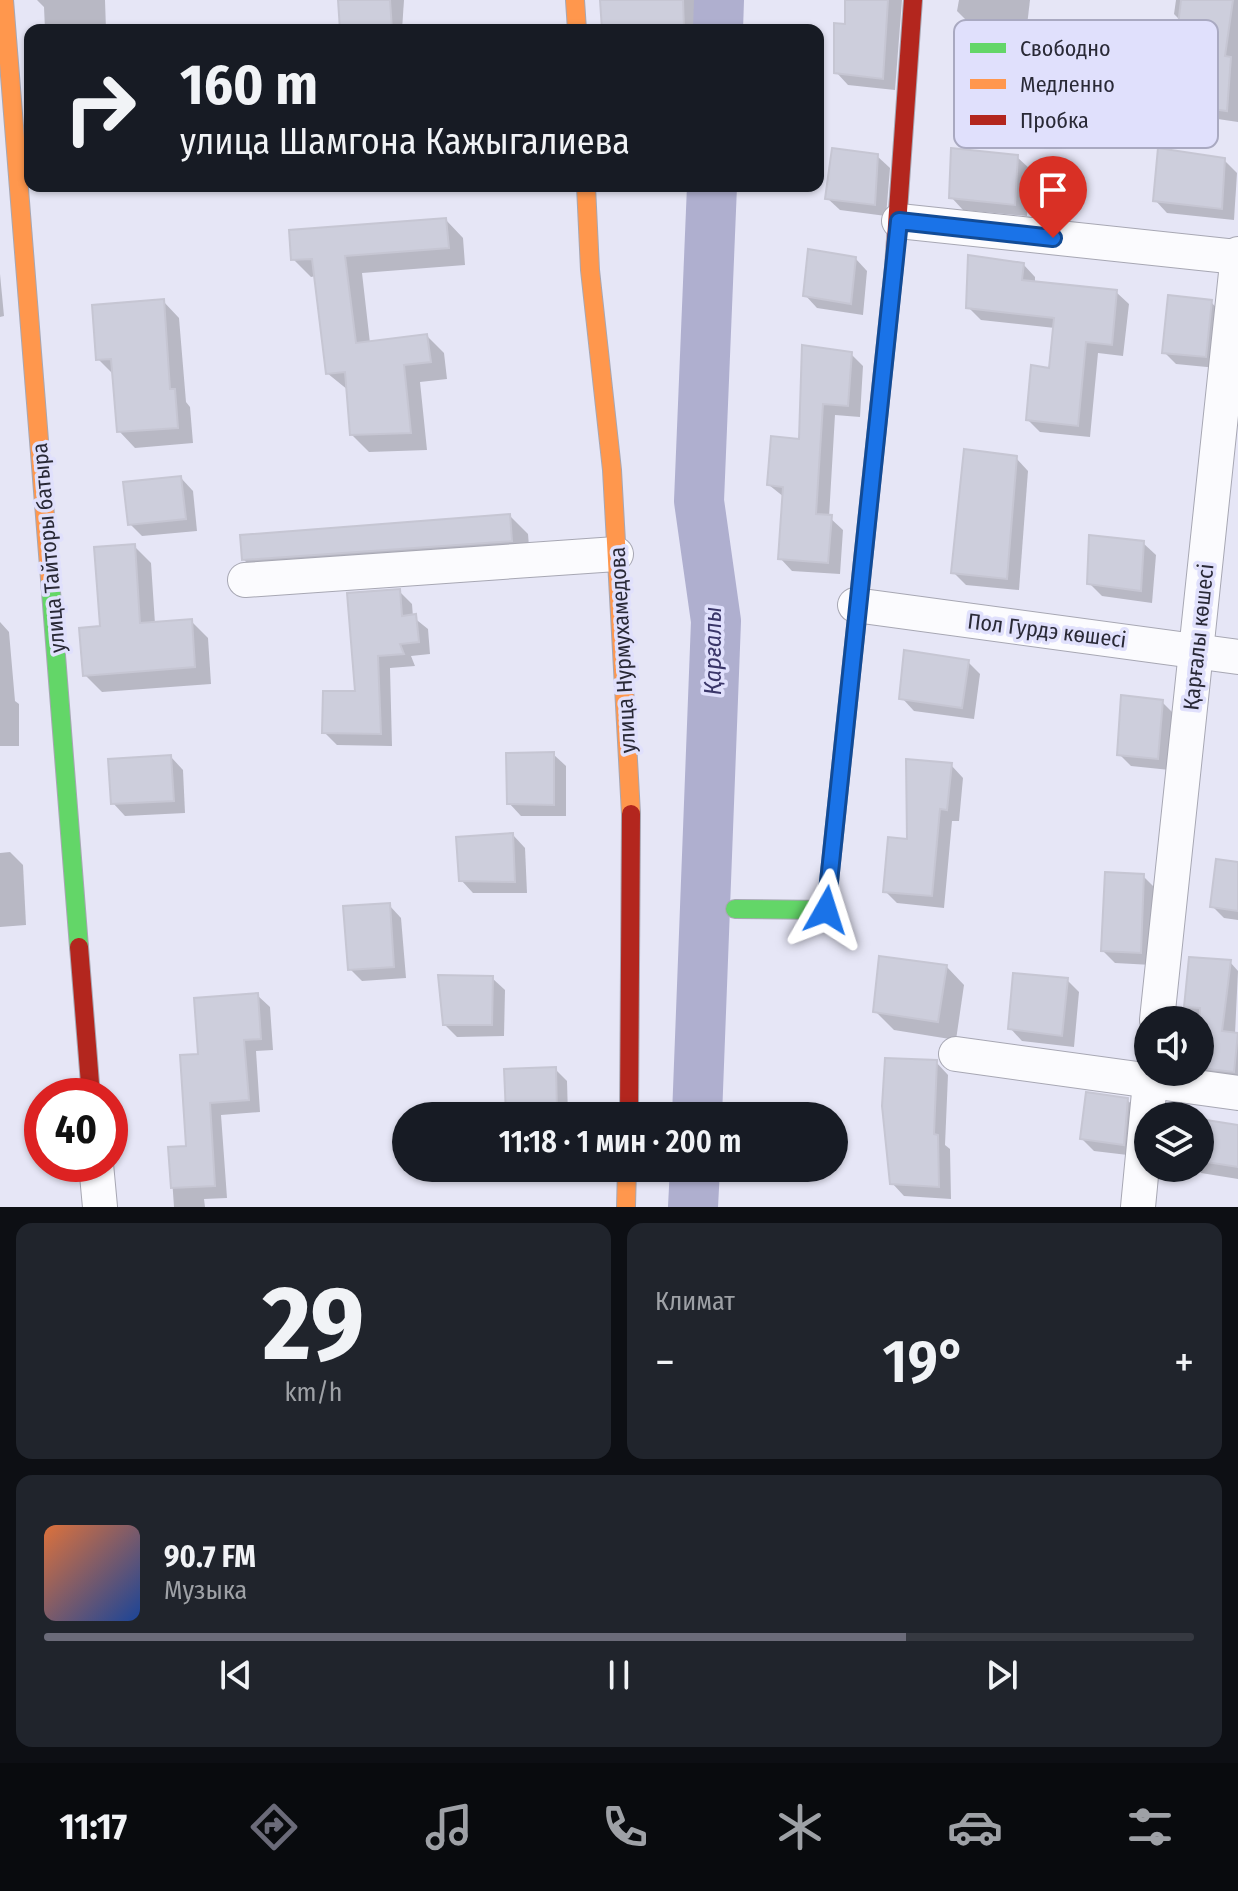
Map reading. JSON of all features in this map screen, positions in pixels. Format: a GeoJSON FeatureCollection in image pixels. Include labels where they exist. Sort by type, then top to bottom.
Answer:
{"type":"FeatureCollection","features":[{"type":"Feature","properties":{"kind":"street","name":"улица Тайторы батыра"},"geometry":{"type":"LineString","coordinates":[[4,0],[90,1078]]}},
{"type":"Feature","properties":{"kind":"street"},"geometry":{"type":"LineString","coordinates":[[575,0],[577,24]]}},
{"type":"Feature","properties":{"kind":"street"},"geometry":{"type":"LineString","coordinates":[[735,909],[826,910],[855,605],[899,221],[913,0]]}},
{"type":"Feature","properties":{"kind":"street","name":"улица Нурмухамедова"},"geometry":{"type":"LineString","coordinates":[[586,192],[590,270],[612,470],[632,833],[629,1102]]}},
{"type":"Feature","properties":{"kind":"street"},"geometry":{"type":"LineString","coordinates":[[899,221],[1238,256]]}},
{"type":"Feature","properties":{"kind":"street","name":"Қарғалы көшесі"},"geometry":{"type":"LineString","coordinates":[[1159,1006],[1238,256]]}},
{"type":"Feature","properties":{"kind":"street"},"geometry":{"type":"LineString","coordinates":[[245,580],[616,554]]}},
{"type":"Feature","properties":{"kind":"street","name":"Пол Гурдэ көшесі"},"geometry":{"type":"LineString","coordinates":[[855,605],[1238,657]]}},
{"type":"Feature","properties":{"kind":"street"},"geometry":{"type":"LineString","coordinates":[[956,1054],[1134,1074]]}},
{"type":"Feature","properties":{"kind":"street"},"geometry":{"type":"LineString","coordinates":[[1138,1207],[1150,1086]]}},
{"type":"Feature","properties":{"kind":"street"},"geometry":{"type":"LineString","coordinates":[[1202,1086],[1238,1093]]}},
{"type":"Feature","properties":{"kind":"street"},"geometry":{"type":"LineString","coordinates":[[98,1182],[100,1207]]}},
{"type":"Feature","properties":{"kind":"street"},"geometry":{"type":"LineString","coordinates":[[626,1207],[627,1182]]}},
{"type":"Feature","properties":{"kind":"building"},"geometry":{"type":"Polygon","coordinates":[[[338,0],[390,0],[392,24],[340,24],[338,0]]]}},
{"type":"Feature","properties":{"kind":"building"},"geometry":{"type":"Polygon","coordinates":[[[600,0],[683,0],[684,24],[602,24],[600,0]]]}},
{"type":"Feature","properties":{"kind":"building"},"geometry":{"type":"Polygon","coordinates":[[[845,0],[888,0],[883,79],[834,73],[834,23],[845,24],[845,0]]]}},
{"type":"Feature","properties":{"kind":"building"},"geometry":{"type":"Polygon","coordinates":[[[1181,0],[1233,0],[1225,56],[1231,57],[1227,111],[1218,110],[1218,20],[1179,20],[1181,0]]]}},
{"type":"Feature","properties":{"kind":"building"},"geometry":{"type":"Polygon","coordinates":[[[832,148],[878,154],[875,205],[825,199],[832,148]]]}},
{"type":"Feature","properties":{"kind":"building"},"geometry":{"type":"Polygon","coordinates":[[[951,148],[1018,155],[1015,205],[949,198],[951,148]]]}},
{"type":"Feature","properties":{"kind":"building"},"geometry":{"type":"Polygon","coordinates":[[[1158,148],[1225,158],[1222,209],[1153,201],[1158,148]]]}},
{"type":"Feature","properties":{"kind":"building"},"geometry":{"type":"Polygon","coordinates":[[[446,218],[449,248],[345,256],[356,343],[427,334],[431,362],[404,365],[411,433],[350,435],[345,372],[326,374],[312,259],[291,260],[289,230],[446,218]]]}},
{"type":"Feature","properties":{"kind":"building"},"geometry":{"type":"Polygon","coordinates":[[[808,249],[856,257],[851,304],[803,296],[808,249]]]}},
{"type":"Feature","properties":{"kind":"building"},"geometry":{"type":"Polygon","coordinates":[[[968,255],[1024,263],[1022,280],[1117,290],[1112,345],[1086,342],[1078,426],[1026,420],[1031,365],[1049,368],[1054,318],[966,308],[968,255]]]}},
{"type":"Feature","properties":{"kind":"building"},"geometry":{"type":"Polygon","coordinates":[[[1168,295],[1212,300],[1206,357],[1162,353],[1168,295]]]}},
{"type":"Feature","properties":{"kind":"building"},"geometry":{"type":"Polygon","coordinates":[[[164,299],[170,389],[175,389],[178,428],[117,432],[111,359],[96,360],[92,305],[164,299]]]}},
{"type":"Feature","properties":{"kind":"building"},"geometry":{"type":"Polygon","coordinates":[[[802,345],[852,352],[848,406],[823,404],[816,514],[832,515],[828,563],[778,559],[783,487],[767,485],[771,436],[799,439],[802,345]]]}},
{"type":"Feature","properties":{"kind":"building"},"geometry":{"type":"Polygon","coordinates":[[[964,449],[1017,456],[1007,579],[951,573],[964,449]]]}},
{"type":"Feature","properties":{"kind":"building"},"geometry":{"type":"Polygon","coordinates":[[[181,476],[186,519],[128,525],[123,482],[181,476]]]}},
{"type":"Feature","properties":{"kind":"building"},"geometry":{"type":"Polygon","coordinates":[[[510,514],[512,541],[242,560],[240,535],[510,514]]]}},
{"type":"Feature","properties":{"kind":"building"},"geometry":{"type":"Polygon","coordinates":[[[1089,535],[1144,541],[1141,591],[1087,584],[1089,535]]]}},
{"type":"Feature","properties":{"kind":"building"},"geometry":{"type":"Polygon","coordinates":[[[135,544],[140,623],[192,619],[195,667],[83,676],[79,628],[100,626],[94,547],[135,544]]]}},
{"type":"Feature","properties":{"kind":"building"},"geometry":{"type":"Polygon","coordinates":[[[400,589],[402,616],[416,614],[419,642],[400,644],[404,654],[378,656],[381,734],[322,733],[323,691],[355,691],[347,593],[400,589]]]}},
{"type":"Feature","properties":{"kind":"building"},"geometry":{"type":"Polygon","coordinates":[[[904,650],[969,660],[962,708],[899,699],[904,650]]]}},
{"type":"Feature","properties":{"kind":"building"},"geometry":{"type":"Polygon","coordinates":[[[1121,695],[1163,700],[1158,759],[1117,755],[1121,695]]]}},
{"type":"Feature","properties":{"kind":"building"},"geometry":{"type":"Polygon","coordinates":[[[554,752],[554,805],[507,804],[506,753],[554,752]]]}},
{"type":"Feature","properties":{"kind":"building"},"geometry":{"type":"Polygon","coordinates":[[[171,755],[174,801],[111,804],[108,759],[171,755]]]}},
{"type":"Feature","properties":{"kind":"building"},"geometry":{"type":"Polygon","coordinates":[[[906,759],[952,763],[947,810],[940,809],[932,896],[883,892],[888,837],[907,839],[906,759]]]}},
{"type":"Feature","properties":{"kind":"building"},"geometry":{"type":"Polygon","coordinates":[[[513,833],[515,882],[459,881],[456,837],[513,833]]]}},
{"type":"Feature","properties":{"kind":"building"},"geometry":{"type":"Polygon","coordinates":[[[1216,859],[1238,862],[1238,911],[1210,907],[1216,859]]]}},
{"type":"Feature","properties":{"kind":"building"},"geometry":{"type":"Polygon","coordinates":[[[1105,872],[1144,874],[1141,953],[1101,951],[1105,872]]]}},
{"type":"Feature","properties":{"kind":"building"},"geometry":{"type":"Polygon","coordinates":[[[390,903],[394,967],[348,970],[343,906],[390,903]]]}},
{"type":"Feature","properties":{"kind":"building"},"geometry":{"type":"Polygon","coordinates":[[[879,956],[947,965],[938,1022],[873,1012],[879,956]]]}},
{"type":"Feature","properties":{"kind":"building"},"geometry":{"type":"Polygon","coordinates":[[[1189,957],[1231,960],[1222,1031],[1238,1033],[1234,1072],[1214,1070],[1214,1006],[1184,1006],[1189,957]]]}},
{"type":"Feature","properties":{"kind":"building"},"geometry":{"type":"Polygon","coordinates":[[[1013,973],[1068,978],[1062,1036],[1008,1029],[1013,973]]]}},
{"type":"Feature","properties":{"kind":"building"},"geometry":{"type":"Polygon","coordinates":[[[438,975],[493,976],[492,1025],[443,1025],[438,975]]]}},
{"type":"Feature","properties":{"kind":"building"},"geometry":{"type":"Polygon","coordinates":[[[258,993],[261,1039],[244,1040],[249,1100],[210,1103],[215,1186],[171,1188],[168,1147],[186,1146],[180,1055],[198,1054],[194,998],[258,993]]]}},
{"type":"Feature","properties":{"kind":"building"},"geometry":{"type":"Polygon","coordinates":[[[885,1058],[937,1060],[934,1134],[938,1135],[939,1187],[890,1184],[882,1106],[885,1058]]]}},
{"type":"Feature","properties":{"kind":"building"},"geometry":{"type":"Polygon","coordinates":[[[556,1067],[557,1102],[505,1102],[504,1069],[556,1067]]]}},
{"type":"Feature","properties":{"kind":"building"},"geometry":{"type":"Polygon","coordinates":[[[1086,1092],[1128,1098],[1124,1145],[1080,1139],[1086,1092]]]}},
{"type":"Feature","properties":{"kind":"building"},"geometry":{"type":"Polygon","coordinates":[[[1214,1121],[1238,1125],[1238,1167],[1214,1163],[1214,1121]]]}},
{"type":"Feature","properties":{"kind":"waterway","name":"Қарғалы"},"geometry":{"type":"LineString","coordinates":[[718,24],[719,0]]}},
{"type":"Feature","properties":{"kind":"waterway","name":"Қарғалы"},"geometry":{"type":"LineString","coordinates":[[698,1102],[716,621],[699,501],[712,192]]}},
{"type":"Feature","properties":{"kind":"waterway","name":"Қарғалы"},"geometry":{"type":"LineString","coordinates":[[693,1207],[694,1182]]}},
{"type":"Feature","properties":{"kind":"traffic: fast"},"geometry":{"type":"LineString","coordinates":[[735,909],[826,910],[894,267]]}},
{"type":"Feature","properties":{"kind":"traffic: fast"},"geometry":{"type":"LineString","coordinates":[[50,579],[79,947]]}},
{"type":"Feature","properties":{"kind":"traffic: slow"},"geometry":{"type":"LineString","coordinates":[[4,0],[50,579]]}},
{"type":"Feature","properties":{"kind":"traffic: slow"},"geometry":{"type":"LineString","coordinates":[[575,0],[577,24]]}},
{"type":"Feature","properties":{"kind":"traffic: slow"},"geometry":{"type":"LineString","coordinates":[[586,192],[590,270],[612,470],[631,814]]}},
{"type":"Feature","properties":{"kind":"traffic: slow"},"geometry":{"type":"LineString","coordinates":[[626,1207],[627,1182]]}},
{"type":"Feature","properties":{"kind":"traffic: jam"},"geometry":{"type":"LineString","coordinates":[[894,267],[913,0]]}},
{"type":"Feature","properties":{"kind":"traffic: jam"},"geometry":{"type":"LineString","coordinates":[[629,1102],[631,814]]}},
{"type":"Feature","properties":{"kind":"traffic: jam"},"geometry":{"type":"LineString","coordinates":[[79,947],[90,1078]]}},
{"type":"Feature","properties":{"kind":"route"},"geometry":{"type":"LineString","coordinates":[[826,910],[855,605],[899,221],[1053,238]]}}]}
